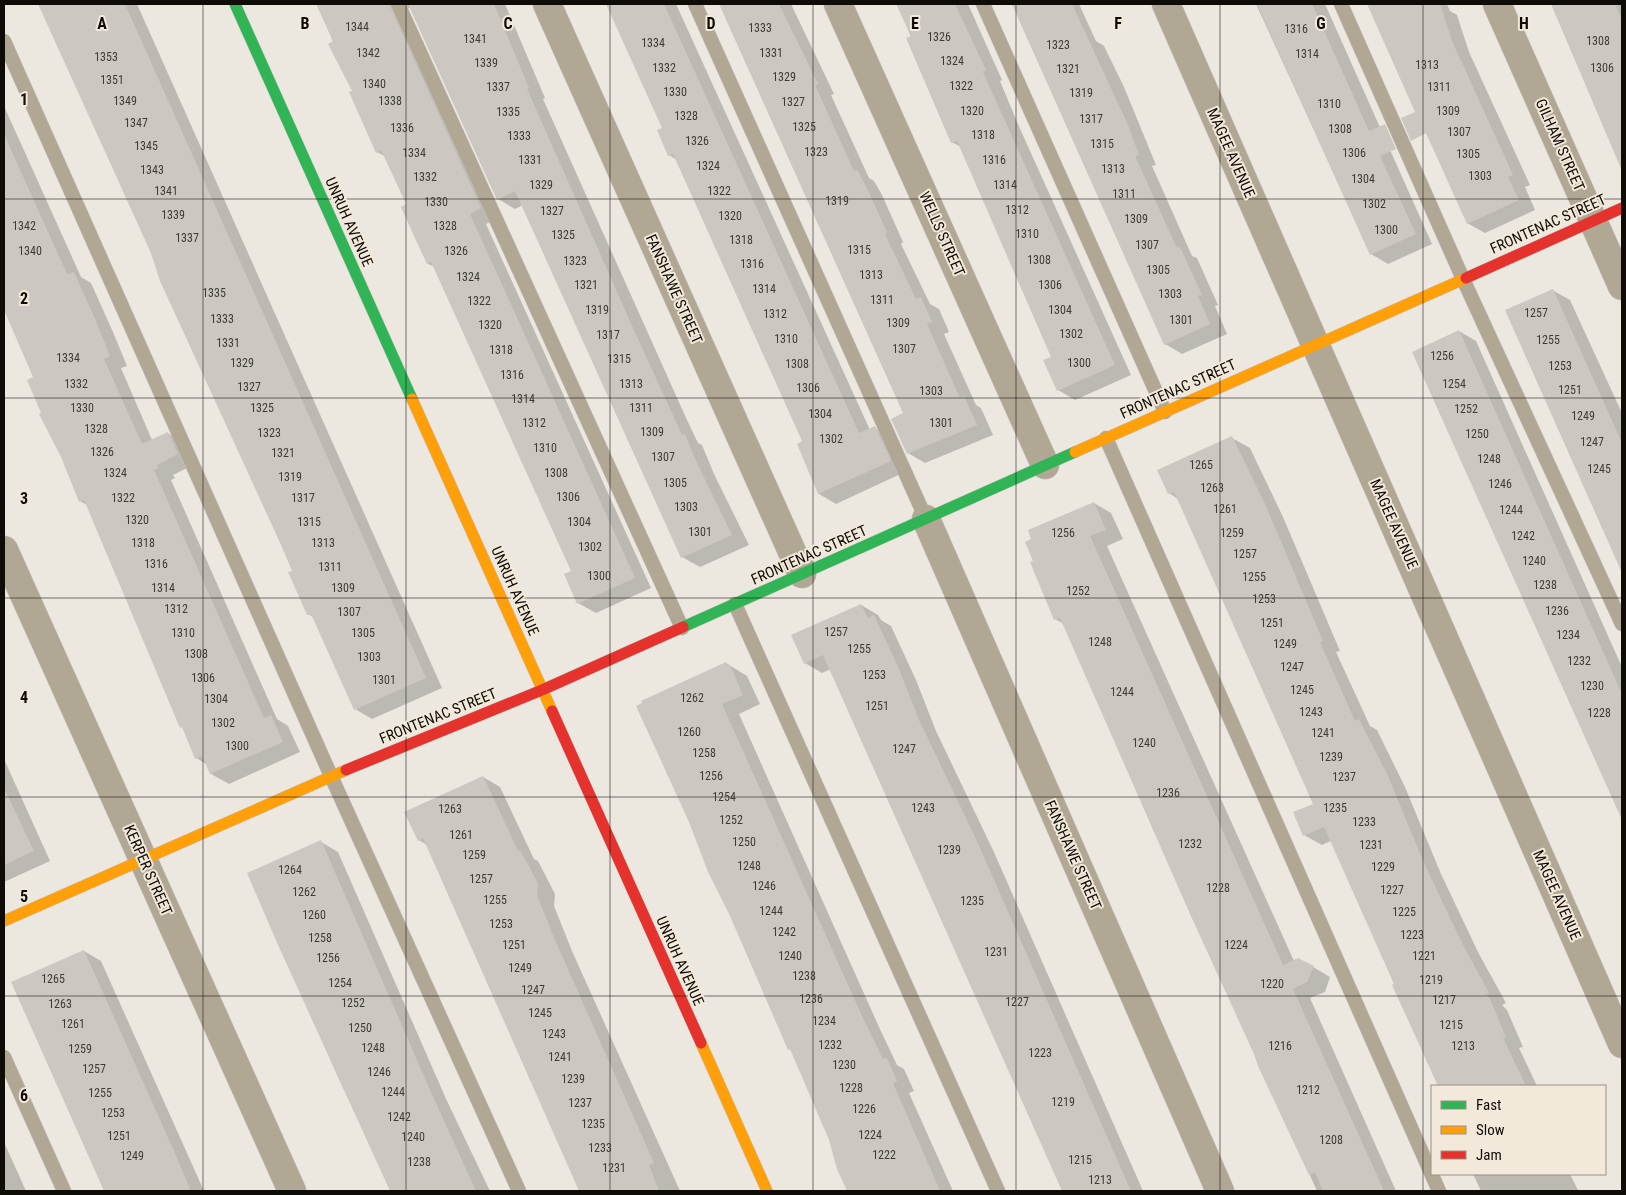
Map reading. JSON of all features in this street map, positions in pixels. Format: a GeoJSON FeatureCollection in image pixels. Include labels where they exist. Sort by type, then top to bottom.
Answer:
{"type":"FeatureCollection","features":[{"type":"Feature","properties":{"kind":"street","name":"UNRUH AVENUE"},"geometry":{"type":"LineString","coordinates":[[235,4],[767,1191]]}},
{"type":"Feature","properties":{"kind":"street","name":"FANSHAWE STREET"},"geometry":{"type":"LineString","coordinates":[[546,4],[802,574]]}},
{"type":"Feature","properties":{"kind":"street","name":"WELLS STREET"},"geometry":{"type":"LineString","coordinates":[[838,4],[1045,465]]}},
{"type":"Feature","properties":{"kind":"street","name":"MAGEE AVENUE"},"geometry":{"type":"LineString","coordinates":[[1166,4],[1622,1044]]}},
{"type":"Feature","properties":{"kind":"street","name":"GILHAM STREET"},"geometry":{"type":"LineString","coordinates":[[1497,4],[1622,286]]}},
{"type":"Feature","properties":{"kind":"street","name":"FRONTENAC STREET"},"geometry":{"type":"LineString","coordinates":[[4,922],[331,776],[542,690],[1622,208]]}},
{"type":"Feature","properties":{"kind":"street","name":"FANSHAWE STREET"},"geometry":{"type":"LineString","coordinates":[[926,519],[1220,1191]]}},
{"type":"Feature","properties":{"kind":"street","name":"KERPER STREET"},"geometry":{"type":"LineString","coordinates":[[4,550],[292,1191]]}},
{"type":"Feature","properties":{"kind":"lane"},"geometry":{"type":"LineString","coordinates":[[398,4],[682,628]]}},
{"type":"Feature","properties":{"kind":"lane"},"geometry":{"type":"LineString","coordinates":[[695,4],[926,519]]}},
{"type":"Feature","properties":{"kind":"lane"},"geometry":{"type":"LineString","coordinates":[[983,4],[1165,412]]}},
{"type":"Feature","properties":{"kind":"lane"},"geometry":{"type":"LineString","coordinates":[[1342,4],[1463,279],[1622,624]]}},
{"type":"Feature","properties":{"kind":"lane"},"geometry":{"type":"LineString","coordinates":[[4,41],[331,776],[520,1191]]}},
{"type":"Feature","properties":{"kind":"lane"},"geometry":{"type":"LineString","coordinates":[[1106,438],[1431,1173]]}},
{"type":"Feature","properties":{"kind":"lane"},"geometry":{"type":"LineString","coordinates":[[735,604],[998,1191]]}},
{"type":"Feature","properties":{"kind":"lane"},"geometry":{"type":"LineString","coordinates":[[4,1057],[64,1191]]}},
{"type":"Feature","properties":{"kind":"lane"},"geometry":{"type":"LineString","coordinates":[[1432,1175],[1439,1191]]}},
{"type":"Feature","properties":{"kind":"building"},"geometry":{"type":"Polygon","coordinates":[[[38,4],[125,4],[426,678],[354,710],[311,614],[307,615],[288,572],[292,571],[282,547],[160,281],[151,253],[38,4]]]}},
{"type":"Feature","properties":{"kind":"building"},"geometry":{"type":"Polygon","coordinates":[[[316,4],[389,4],[481,208],[470,214],[635,578],[577,604],[564,574],[571,571],[431,262],[427,264],[414,236],[401,207],[406,204],[381,150],[376,153],[349,92],[352,91],[328,44],[333,41],[316,4]]]}},
{"type":"Feature","properties":{"kind":"building"},"geometry":{"type":"Polygon","coordinates":[[[408,4],[494,4],[529,88],[527,89],[637,337],[682,435],[685,434],[732,535],[681,558],[515,191],[497,200],[408,4]]]}},
{"type":"Feature","properties":{"kind":"building"},"geometry":{"type":"Polygon","coordinates":[[[606,4],[664,4],[859,433],[875,426],[891,461],[818,494],[797,444],[802,441],[673,154],[668,156],[657,130],[662,128],[606,4]]]}},
{"type":"Feature","properties":{"kind":"building"},"geometry":{"type":"Polygon","coordinates":[[[719,4],[779,4],[818,84],[815,85],[854,171],[857,170],[865,184],[887,232],[885,234],[916,299],[921,297],[932,322],[927,324],[960,398],[964,396],[977,425],[907,454],[891,419],[903,413],[719,4]]]}},
{"type":"Feature","properties":{"kind":"building"},"geometry":{"type":"Polygon","coordinates":[[[896,4],[955,4],[986,70],[983,72],[1115,365],[1057,391],[1043,360],[1051,357],[957,141],[951,143],[906,38],[911,36],[896,4]]]}},
{"type":"Feature","properties":{"kind":"building"},"geometry":{"type":"Polygon","coordinates":[[[1012,4],[1072,4],[1128,125],[1139,155],[1135,156],[1177,248],[1180,247],[1202,295],[1198,296],[1210,324],[1164,345],[1012,4]]]}},
{"type":"Feature","properties":{"kind":"building"},"geometry":{"type":"Polygon","coordinates":[[[1257,4],[1312,4],[1369,131],[1385,124],[1396,149],[1380,156],[1416,234],[1370,255],[1257,4]]]}},
{"type":"Feature","properties":{"kind":"building"},"geometry":{"type":"Polygon","coordinates":[[[1367,4],[1440,4],[1452,41],[1513,175],[1508,177],[1519,200],[1467,224],[1426,133],[1411,141],[1401,118],[1415,112],[1367,4]]]}},
{"type":"Feature","properties":{"kind":"building"},"geometry":{"type":"Polygon","coordinates":[[[1551,4],[1615,4],[1622,20],[1622,171],[1551,4]]]}},
{"type":"Feature","properties":{"kind":"building"},"geometry":{"type":"Polygon","coordinates":[[[4,134],[67,274],[74,272],[96,321],[110,356],[104,359],[142,444],[168,432],[178,454],[157,465],[158,468],[154,470],[264,718],[271,715],[283,742],[210,774],[202,756],[195,759],[182,727],[180,728],[84,500],[79,502],[61,457],[39,414],[41,413],[27,380],[33,377],[4,310],[4,134]]]}},
{"type":"Feature","properties":{"kind":"building"},"geometry":{"type":"Polygon","coordinates":[[[1553,289],[1622,443],[1622,573],[1505,310],[1553,289]]]}},
{"type":"Feature","properties":{"kind":"building"},"geometry":{"type":"Polygon","coordinates":[[[1459,330],[1622,694],[1622,820],[1412,352],[1459,330]]]}},
{"type":"Feature","properties":{"kind":"building"},"geometry":{"type":"Polygon","coordinates":[[[1232,436],[1266,506],[1323,641],[1320,642],[1355,721],[1359,719],[1388,776],[1424,863],[1462,943],[1489,993],[1486,994],[1490,999],[1506,1037],[1503,1038],[1526,1085],[1438,1085],[1324,827],[1303,836],[1293,812],[1313,804],[1174,492],[1168,494],[1157,470],[1232,436]]]}},
{"type":"Feature","properties":{"kind":"building"},"geometry":{"type":"Polygon","coordinates":[[[1094,502],[1106,530],[1090,536],[1283,965],[1298,958],[1314,966],[1307,982],[1293,989],[1384,1191],[1323,1191],[1315,1172],[1309,1175],[1190,914],[1060,618],[1054,620],[1030,562],[1033,561],[1025,542],[1031,539],[1028,530],[1094,502]]]}},
{"type":"Feature","properties":{"kind":"building"},"geometry":{"type":"Polygon","coordinates":[[[861,604],[868,618],[874,615],[899,669],[919,720],[976,839],[1131,1191],[1062,1191],[823,655],[804,664],[791,635],[861,604]]]}},
{"type":"Feature","properties":{"kind":"building"},"geometry":{"type":"Polygon","coordinates":[[[726,662],[730,665],[743,695],[722,704],[862,1016],[883,1059],[887,1058],[897,1081],[893,1083],[940,1191],[847,1191],[837,1169],[829,1140],[790,1049],[788,1050],[730,916],[708,872],[689,822],[636,706],[642,703],[641,701],[726,662]]]}},
{"type":"Feature","properties":{"kind":"building"},"geometry":{"type":"Polygon","coordinates":[[[483,776],[518,851],[520,850],[538,883],[537,895],[555,940],[654,1163],[649,1165],[659,1191],[579,1191],[423,838],[418,841],[404,812],[483,776]]]}},
{"type":"Feature","properties":{"kind":"building"},"geometry":{"type":"Polygon","coordinates":[[[4,788],[34,851],[4,865],[4,788]]]}},
{"type":"Feature","properties":{"kind":"building"},"geometry":{"type":"Polygon","coordinates":[[[321,840],[476,1191],[390,1191],[278,945],[247,873],[321,840]]]}},
{"type":"Feature","properties":{"kind":"building"},"geometry":{"type":"Polygon","coordinates":[[[84,950],[191,1191],[104,1191],[11,982],[84,950]]]}},
{"type":"Feature","properties":{"kind":"traffic: fast"},"geometry":{"type":"LineString","coordinates":[[235,4],[412,399]]}},
{"type":"Feature","properties":{"kind":"traffic: fast"},"geometry":{"type":"LineString","coordinates":[[683,627],[1075,452]]}},
{"type":"Feature","properties":{"kind":"traffic: slow"},"geometry":{"type":"LineString","coordinates":[[1075,452],[1466,278]]}},
{"type":"Feature","properties":{"kind":"traffic: slow"},"geometry":{"type":"LineString","coordinates":[[412,399],[552,711]]}},
{"type":"Feature","properties":{"kind":"traffic: slow"},"geometry":{"type":"LineString","coordinates":[[4,921],[346,770]]}},
{"type":"Feature","properties":{"kind":"traffic: slow"},"geometry":{"type":"LineString","coordinates":[[701,1043],[767,1191]]}},
{"type":"Feature","properties":{"kind":"traffic: jam"},"geometry":{"type":"LineString","coordinates":[[1466,278],[1622,208]]}},
{"type":"Feature","properties":{"kind":"traffic: jam"},"geometry":{"type":"LineString","coordinates":[[346,770],[542,690],[683,627]]}},
{"type":"Feature","properties":{"kind":"traffic: jam"},"geometry":{"type":"LineString","coordinates":[[552,711],[701,1043]]}}]}
